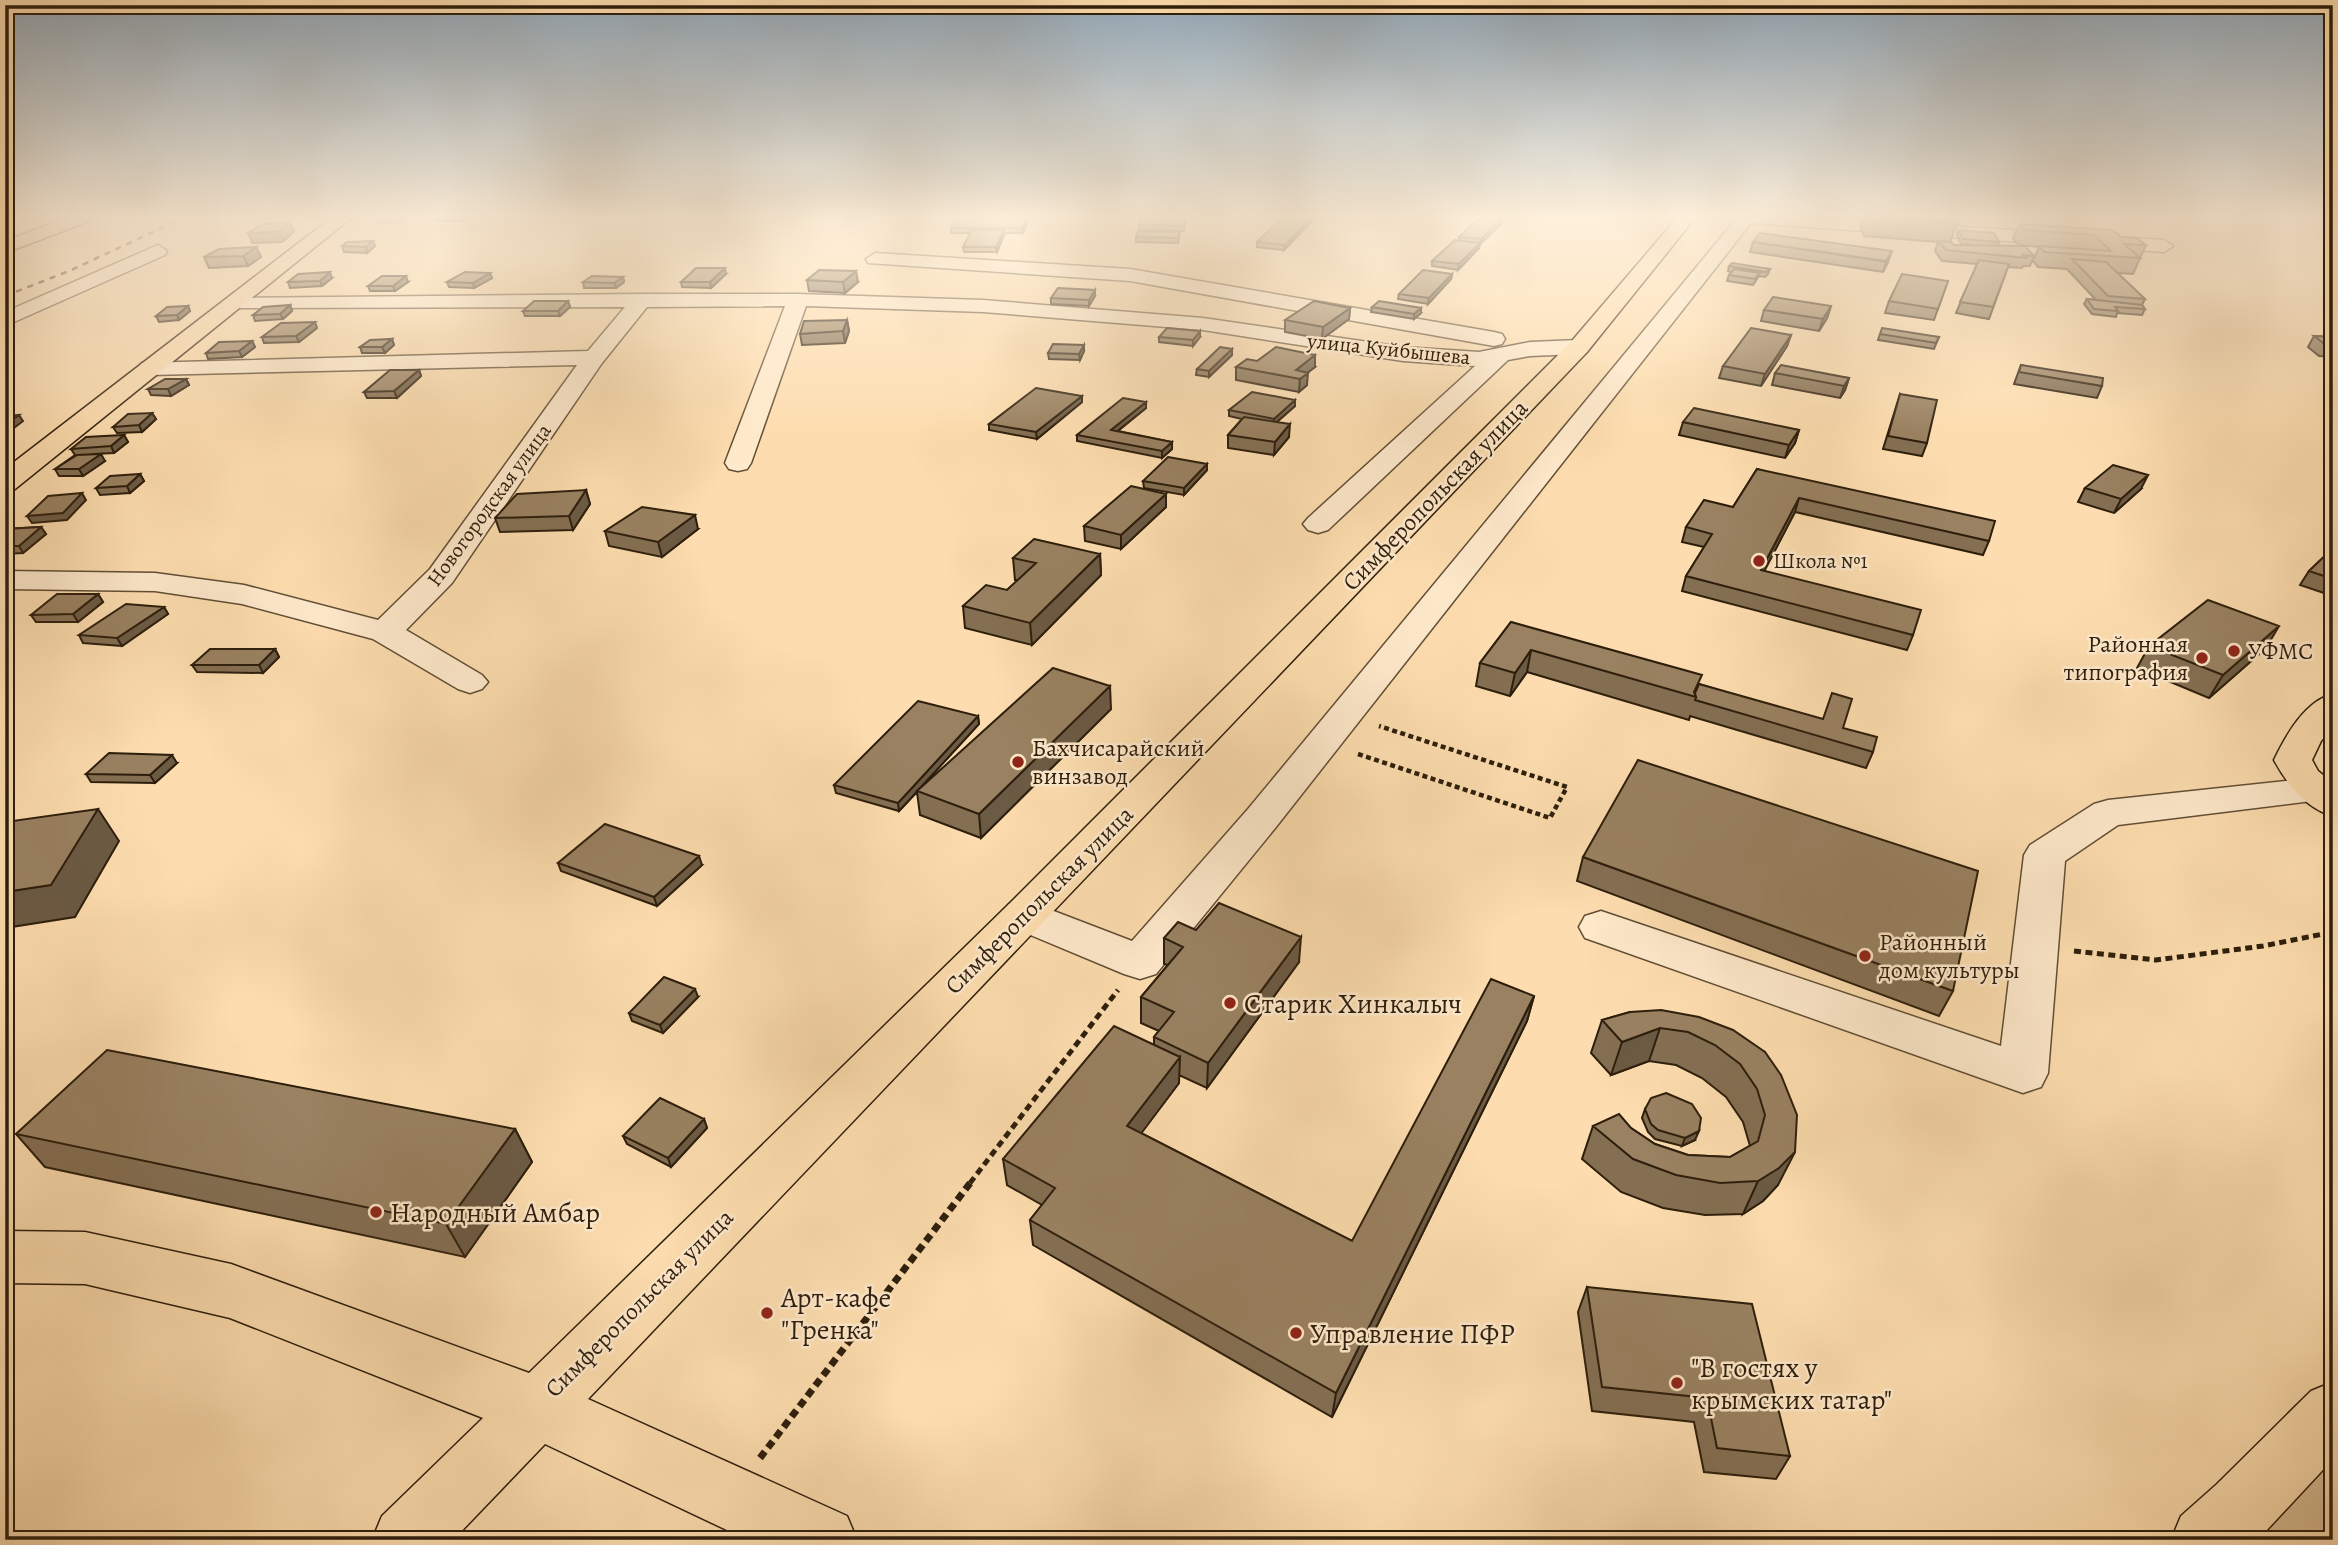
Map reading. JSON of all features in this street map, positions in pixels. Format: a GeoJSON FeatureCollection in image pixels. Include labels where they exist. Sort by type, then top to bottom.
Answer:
{"type":"FeatureCollection","features":[{"type":"Feature","properties":{"kind":"main road"},"geometry":{"type":"LineString","coordinates":[[5,483],[251,290]]}},
{"type":"Feature","properties":{"kind":"main road","name":"Симферопольская улица"},"geometry":{"type":"LineString","coordinates":[[406,1540],[1025,915],[1579,347],[1626,290]]}},
{"type":"Feature","properties":{"kind":"main road"},"geometry":{"type":"LineString","coordinates":[[2323,797],[2302,778],[2293,760],[2304,737],[2330,712]]}},
{"type":"Feature","properties":{"kind":"main road"},"geometry":{"type":"LineString","coordinates":[[5,1257],[85,1258],[231,1292],[536,1407],[823,1540]]}},
{"type":"Feature","properties":{"kind":"main road"},"geometry":{"type":"LineString","coordinates":[[2204,1540],[2241,1508],[2333,1413]]}},
{"type":"Feature","properties":{"kind":"street"},"geometry":{"type":"LineString","coordinates":[[5,320],[71,290]]}},
{"type":"Feature","properties":{"kind":"street"},"geometry":{"type":"LineString","coordinates":[[1217,290],[1497,339],[1530,349]]}},
{"type":"Feature","properties":{"kind":"street"},"geometry":{"type":"LineString","coordinates":[[1025,915],[1140,962],[1262,818],[1689,290]]}},
{"type":"Feature","properties":{"kind":"street","name":"Новогородская улица"},"geometry":{"type":"LineString","coordinates":[[385,632],[441,576],[594,358],[642,300]]}},
{"type":"Feature","properties":{"kind":"street","name":"улица Куйбышева"},"geometry":{"type":"LineString","coordinates":[[234,304],[798,300],[983,306],[1077,313],[1203,324],[1403,354],[1479,359],[1530,349],[1579,347]]}},
{"type":"Feature","properties":{"kind":"street"},"geometry":{"type":"LineString","coordinates":[[738,463],[798,300]]}},
{"type":"Feature","properties":{"kind":"street"},"geometry":{"type":"LineString","coordinates":[[1318,524],[1500,355]]}},
{"type":"Feature","properties":{"kind":"street"},"geometry":{"type":"LineString","coordinates":[[150,368],[594,358]]}},
{"type":"Feature","properties":{"kind":"street"},"geometry":{"type":"LineString","coordinates":[[5,580],[83,579],[199,586],[244,595],[385,632],[470,682]]}},
{"type":"Feature","properties":{"kind":"street"},"geometry":{"type":"LineString","coordinates":[[1601,927],[2023,1073],[2045,855],[2108,813],[2323,797]]}},
{"type":"Feature","properties":{"kind":"path"},"geometry":{"type":"LineString","coordinates":[[1322,742],[1550,818],[1567,787],[1345,715]]}},
{"type":"Feature","properties":{"kind":"path"},"geometry":{"type":"LineString","coordinates":[[2035,947],[2156,960],[2263,946],[2333,932]]}},
{"type":"Feature","properties":{"kind":"path"},"geometry":{"type":"LineString","coordinates":[[730,1498],[1140,962]]}},
{"type":"Feature","properties":{"kind":"shaded area"},"geometry":{"type":"Polygon","coordinates":[[[2333,1451],[2333,1540],[2255,1540],[2333,1451]]]}},
{"type":"Feature","properties":{"kind":"building"},"geometry":{"type":"Polygon","coordinates":[[[1057,290],[1095,290],[1089,300],[1051,298],[1057,290]]]}},
{"type":"Feature","properties":{"kind":"building"},"geometry":{"type":"Polygon","coordinates":[[[1403,290],[1437,290],[1429,298],[1399,294],[1403,290]]]}},
{"type":"Feature","properties":{"kind":"building"},"geometry":{"type":"Polygon","coordinates":[[[1894,290],[1945,290],[1938,309],[1889,301],[1894,290]]]}},
{"type":"Feature","properties":{"kind":"building"},"geometry":{"type":"Polygon","coordinates":[[[1965,290],[1999,290],[1993,307],[1960,302],[1965,290]]]}},
{"type":"Feature","properties":{"kind":"building"},"geometry":{"type":"Polygon","coordinates":[[[2102,290],[2136,290],[2145,299],[2108,296],[2102,290]]]}},
{"type":"Feature","properties":{"kind":"building"},"geometry":{"type":"Polygon","coordinates":[[[1773,297],[1831,306],[1823,319],[1764,310],[1773,297]]]}},
{"type":"Feature","properties":{"kind":"building"},"geometry":{"type":"Polygon","coordinates":[[[2087,299],[2142,305],[2145,309],[2094,309],[2087,299]]]}},
{"type":"Feature","properties":{"kind":"building"},"geometry":{"type":"Polygon","coordinates":[[[534,301],[568,301],[558,311],[523,311],[534,301]]]}},
{"type":"Feature","properties":{"kind":"building"},"geometry":{"type":"Polygon","coordinates":[[[1314,301],[1350,308],[1323,327],[1285,320],[1314,301]]]}},
{"type":"Feature","properties":{"kind":"building"},"geometry":{"type":"Polygon","coordinates":[[[1379,301],[1421,308],[1414,314],[1372,307],[1379,301]]]}},
{"type":"Feature","properties":{"kind":"building"},"geometry":{"type":"Polygon","coordinates":[[[290,305],[280,314],[253,315],[263,307],[290,305]]]}},
{"type":"Feature","properties":{"kind":"building"},"geometry":{"type":"Polygon","coordinates":[[[188,306],[177,315],[156,316],[167,307],[188,306]]]}},
{"type":"Feature","properties":{"kind":"building"},"geometry":{"type":"Polygon","coordinates":[[[847,320],[843,331],[800,334],[804,321],[847,320]]]}},
{"type":"Feature","properties":{"kind":"building"},"geometry":{"type":"Polygon","coordinates":[[[315,322],[296,336],[262,337],[281,323],[315,322]]]}},
{"type":"Feature","properties":{"kind":"building"},"geometry":{"type":"Polygon","coordinates":[[[1167,328],[1200,331],[1193,340],[1159,337],[1167,328]]]}},
{"type":"Feature","properties":{"kind":"building"},"geometry":{"type":"Polygon","coordinates":[[[1751,328],[1791,335],[1765,374],[1723,366],[1751,328]]]}},
{"type":"Feature","properties":{"kind":"building"},"geometry":{"type":"Polygon","coordinates":[[[1882,328],[1939,337],[1936,343],[1880,334],[1882,328]]]}},
{"type":"Feature","properties":{"kind":"building"},"geometry":{"type":"Polygon","coordinates":[[[2314,336],[2333,337],[2333,345],[2326,345],[2314,336]]]}},
{"type":"Feature","properties":{"kind":"building"},"geometry":{"type":"Polygon","coordinates":[[[392,339],[382,347],[360,347],[370,340],[392,339]]]}},
{"type":"Feature","properties":{"kind":"building"},"geometry":{"type":"Polygon","coordinates":[[[252,341],[239,351],[206,353],[219,342],[252,341]]]}},
{"type":"Feature","properties":{"kind":"building"},"geometry":{"type":"Polygon","coordinates":[[[1053,344],[1084,345],[1079,354],[1048,353],[1053,344]]]}},
{"type":"Feature","properties":{"kind":"building"},"geometry":{"type":"Polygon","coordinates":[[[1220,347],[1232,349],[1209,371],[1197,369],[1220,347]]]}},
{"type":"Feature","properties":{"kind":"building"},"geometry":{"type":"Polygon","coordinates":[[[1276,347],[1315,355],[1296,370],[1308,373],[1300,379],[1236,367],[1247,359],[1257,361],[1276,347]]]}},
{"type":"Feature","properties":{"kind":"building"},"geometry":{"type":"Polygon","coordinates":[[[1781,365],[1849,378],[1844,386],[1775,373],[1781,365]]]}},
{"type":"Feature","properties":{"kind":"building"},"geometry":{"type":"Polygon","coordinates":[[[2021,365],[2103,378],[2102,386],[2019,372],[2021,365]]]}},
{"type":"Feature","properties":{"kind":"building"},"geometry":{"type":"Polygon","coordinates":[[[390,370],[419,370],[394,391],[364,392],[390,370]]]}},
{"type":"Feature","properties":{"kind":"building"},"geometry":{"type":"Polygon","coordinates":[[[165,379],[186,379],[168,389],[148,389],[165,379]]]}},
{"type":"Feature","properties":{"kind":"building"},"geometry":{"type":"Polygon","coordinates":[[[1036,388],[1082,396],[1036,432],[989,424],[1036,388]]]}},
{"type":"Feature","properties":{"kind":"building"},"geometry":{"type":"Polygon","coordinates":[[[1252,392],[1295,400],[1274,419],[1229,410],[1252,392]]]}},
{"type":"Feature","properties":{"kind":"building"},"geometry":{"type":"Polygon","coordinates":[[[1900,394],[1937,400],[1927,443],[1888,436],[1900,394]]]}},
{"type":"Feature","properties":{"kind":"building"},"geometry":{"type":"Polygon","coordinates":[[[1123,398],[1146,402],[1111,430],[1172,442],[1162,451],[1077,435],[1123,398]]]}},
{"type":"Feature","properties":{"kind":"building"},"geometry":{"type":"Polygon","coordinates":[[[1694,408],[1799,430],[1789,445],[1683,422],[1694,408]]]}},
{"type":"Feature","properties":{"kind":"building"},"geometry":{"type":"Polygon","coordinates":[[[152,413],[139,425],[113,427],[128,414],[152,413]]]}},
{"type":"Feature","properties":{"kind":"building"},"geometry":{"type":"Polygon","coordinates":[[[19,415],[5,425],[5,416],[19,415]]]}},
{"type":"Feature","properties":{"kind":"building"},"geometry":{"type":"Polygon","coordinates":[[[1244,417],[1290,424],[1275,442],[1228,435],[1244,417]]]}},
{"type":"Feature","properties":{"kind":"building"},"geometry":{"type":"Polygon","coordinates":[[[124,435],[111,446],[71,449],[86,437],[124,435]]]}},
{"type":"Feature","properties":{"kind":"building"},"geometry":{"type":"Polygon","coordinates":[[[101,454],[79,469],[55,469],[77,455],[101,454]]]}},
{"type":"Feature","properties":{"kind":"building"},"geometry":{"type":"Polygon","coordinates":[[[1168,457],[1207,464],[1184,488],[1143,481],[1168,457]]]}},
{"type":"Feature","properties":{"kind":"building"},"geometry":{"type":"Polygon","coordinates":[[[2113,465],[2148,475],[2121,499],[2085,488],[2113,465]]]}},
{"type":"Feature","properties":{"kind":"building"},"geometry":{"type":"Polygon","coordinates":[[[1757,469],[1995,521],[1989,541],[1799,498],[1761,570],[1921,610],[1913,635],[1686,576],[1712,534],[1686,527],[1704,500],[1733,507],[1757,469]]]}},
{"type":"Feature","properties":{"kind":"building"},"geometry":{"type":"Polygon","coordinates":[[[140,474],[127,486],[96,488],[110,476],[140,474]]]}},
{"type":"Feature","properties":{"kind":"building"},"geometry":{"type":"Polygon","coordinates":[[[1131,486],[1166,494],[1121,535],[1084,526],[1131,486]]]}},
{"type":"Feature","properties":{"kind":"building"},"geometry":{"type":"Polygon","coordinates":[[[586,490],[569,516],[495,518],[517,494],[586,490]]]}},
{"type":"Feature","properties":{"kind":"building"},"geometry":{"type":"Polygon","coordinates":[[[82,493],[63,513],[27,516],[48,496],[82,493]]]}},
{"type":"Feature","properties":{"kind":"building"},"geometry":{"type":"Polygon","coordinates":[[[642,507],[695,515],[658,542],[605,531],[642,507]]]}},
{"type":"Feature","properties":{"kind":"building"},"geometry":{"type":"Polygon","coordinates":[[[41,527],[19,546],[5,546],[5,529],[41,527]]]}},
{"type":"Feature","properties":{"kind":"building"},"geometry":{"type":"Polygon","coordinates":[[[1034,539],[1100,554],[1030,623],[963,606],[986,585],[1007,590],[1036,563],[1013,558],[1034,539]]]}},
{"type":"Feature","properties":{"kind":"building"},"geometry":{"type":"Polygon","coordinates":[[[2333,548],[2333,579],[2309,571],[2333,548]]]}},
{"type":"Feature","properties":{"kind":"building"},"geometry":{"type":"Polygon","coordinates":[[[57,594],[98,594],[73,614],[31,615],[57,594]]]}},
{"type":"Feature","properties":{"kind":"building"},"geometry":{"type":"Polygon","coordinates":[[[2208,600],[2279,626],[2223,675],[2149,646],[2208,600]]]}},
{"type":"Feature","properties":{"kind":"building"},"geometry":{"type":"Polygon","coordinates":[[[126,604],[164,607],[117,638],[79,635],[126,604]]]}},
{"type":"Feature","properties":{"kind":"building"},"geometry":{"type":"Polygon","coordinates":[[[1511,622],[1702,675],[1694,692],[1696,697],[1531,650],[1515,673],[1480,663],[1511,622]]]}},
{"type":"Feature","properties":{"kind":"building"},"geometry":{"type":"Polygon","coordinates":[[[210,649],[275,649],[259,665],[192,665],[210,649]]]}},
{"type":"Feature","properties":{"kind":"building"},"geometry":{"type":"Polygon","coordinates":[[[1053,668],[1110,686],[979,814],[917,791],[1053,668]]]}},
{"type":"Feature","properties":{"kind":"building"},"geometry":{"type":"Polygon","coordinates":[[[1699,684],[1823,719],[1832,693],[1852,699],[1843,728],[1877,737],[1873,752],[1695,700],[1699,684]]]}},
{"type":"Feature","properties":{"kind":"building"},"geometry":{"type":"Polygon","coordinates":[[[918,701],[978,716],[898,803],[834,785],[918,701]]]}},
{"type":"Feature","properties":{"kind":"building"},"geometry":{"type":"Polygon","coordinates":[[[109,753],[172,755],[150,775],[86,774],[109,753]]]}},
{"type":"Feature","properties":{"kind":"building","name":"Районный дом культуры"},"geometry":{"type":"Polygon","coordinates":[[[1638,760],[1978,871],[1953,991],[1583,857],[1638,760]]]}},
{"type":"Feature","properties":{"kind":"building"},"geometry":{"type":"Polygon","coordinates":[[[98,809],[51,885],[5,892],[5,822],[98,809]]]}},
{"type":"Feature","properties":{"kind":"building"},"geometry":{"type":"Polygon","coordinates":[[[605,824],[699,856],[654,897],[558,863],[605,824]]]}},
{"type":"Feature","properties":{"kind":"building"},"geometry":{"type":"Polygon","coordinates":[[[1219,903],[1301,937],[1208,1063],[1154,1037],[1174,1012],[1141,997],[1183,947],[1164,938],[1178,922],[1196,930],[1219,903]]]}},
{"type":"Feature","properties":{"kind":"building"},"geometry":{"type":"Polygon","coordinates":[[[664,977],[695,989],[660,1025],[629,1013],[664,977]]]}},
{"type":"Feature","properties":{"kind":"building"},"geometry":{"type":"Polygon","coordinates":[[[1491,979],[1534,996],[1336,1393],[1030,1220],[1055,1188],[1003,1159],[1114,1026],[1180,1057],[1127,1126],[1352,1241],[1491,979]]]}},
{"type":"Feature","properties":{"kind":"building"},"geometry":{"type":"Polygon","coordinates":[[[1661,1010],[1699,1017],[1733,1030],[1765,1052],[1781,1075],[1797,1115],[1795,1152],[1779,1168],[1758,1181],[1720,1183],[1676,1175],[1633,1159],[1593,1126],[1619,1114],[1631,1128],[1655,1144],[1688,1155],[1730,1157],[1758,1141],[1765,1115],[1757,1089],[1740,1064],[1715,1045],[1688,1032],[1660,1028],[1622,1042],[1602,1020],[1630,1012],[1661,1010]]]}},
{"type":"Feature","properties":{"kind":"building","name":"Народный Амбар"},"geometry":{"type":"Polygon","coordinates":[[[107,1050],[515,1129],[446,1224],[16,1134],[107,1050]]]}},
{"type":"Feature","properties":{"kind":"building"},"geometry":{"type":"Polygon","coordinates":[[[1666,1093],[1692,1104],[1701,1118],[1699,1131],[1685,1138],[1658,1130],[1651,1124],[1645,1109],[1651,1098],[1666,1093]]]}},
{"type":"Feature","properties":{"kind":"building"},"geometry":{"type":"Polygon","coordinates":[[[660,1098],[704,1119],[668,1158],[623,1136],[660,1098]]]}},
{"type":"Feature","properties":{"kind":"building"},"geometry":{"type":"Polygon","coordinates":[[[1587,1287],[1752,1304],[1790,1456],[1717,1448],[1707,1398],[1602,1387],[1587,1287]]]}},
{"type":"Feature","properties":{"kind":"railway"},"geometry":{"type":"LineString","coordinates":[[5,296],[20,290]]}},
{"type":"Feature","properties":{"kind":"place","name":"Школа №1"},"geometry":{"type":"Point","coordinates":[1759,561]}},
{"type":"Feature","properties":{"kind":"place","name":"УФМС"},"geometry":{"type":"Point","coordinates":[2234,651]}},
{"type":"Feature","properties":{"kind":"place","name":"Районная типография"},"geometry":{"type":"Point","coordinates":[2202,658]}},
{"type":"Feature","properties":{"kind":"place","name":"Бахчисарайский винзавод"},"geometry":{"type":"Point","coordinates":[1018,762]}},
{"type":"Feature","properties":{"kind":"place","name":"Районный дом культуры"},"geometry":{"type":"Point","coordinates":[1865,956]}},
{"type":"Feature","properties":{"kind":"place","name":"Старик Хинкалыч"},"geometry":{"type":"Point","coordinates":[1230,1003]}},
{"type":"Feature","properties":{"kind":"place","name":"Народный Амбар"},"geometry":{"type":"Point","coordinates":[376,1212]}},
{"type":"Feature","properties":{"kind":"place","name":"Арт-кафе \"Гренка\""},"geometry":{"type":"Point","coordinates":[767,1313]}},
{"type":"Feature","properties":{"kind":"place","name":"Управление ПФР"},"geometry":{"type":"Point","coordinates":[1296,1333]}},
{"type":"Feature","properties":{"kind":"place","name":"\"В гостях у крымских татар\""},"geometry":{"type":"Point","coordinates":[1677,1383]}}]}
